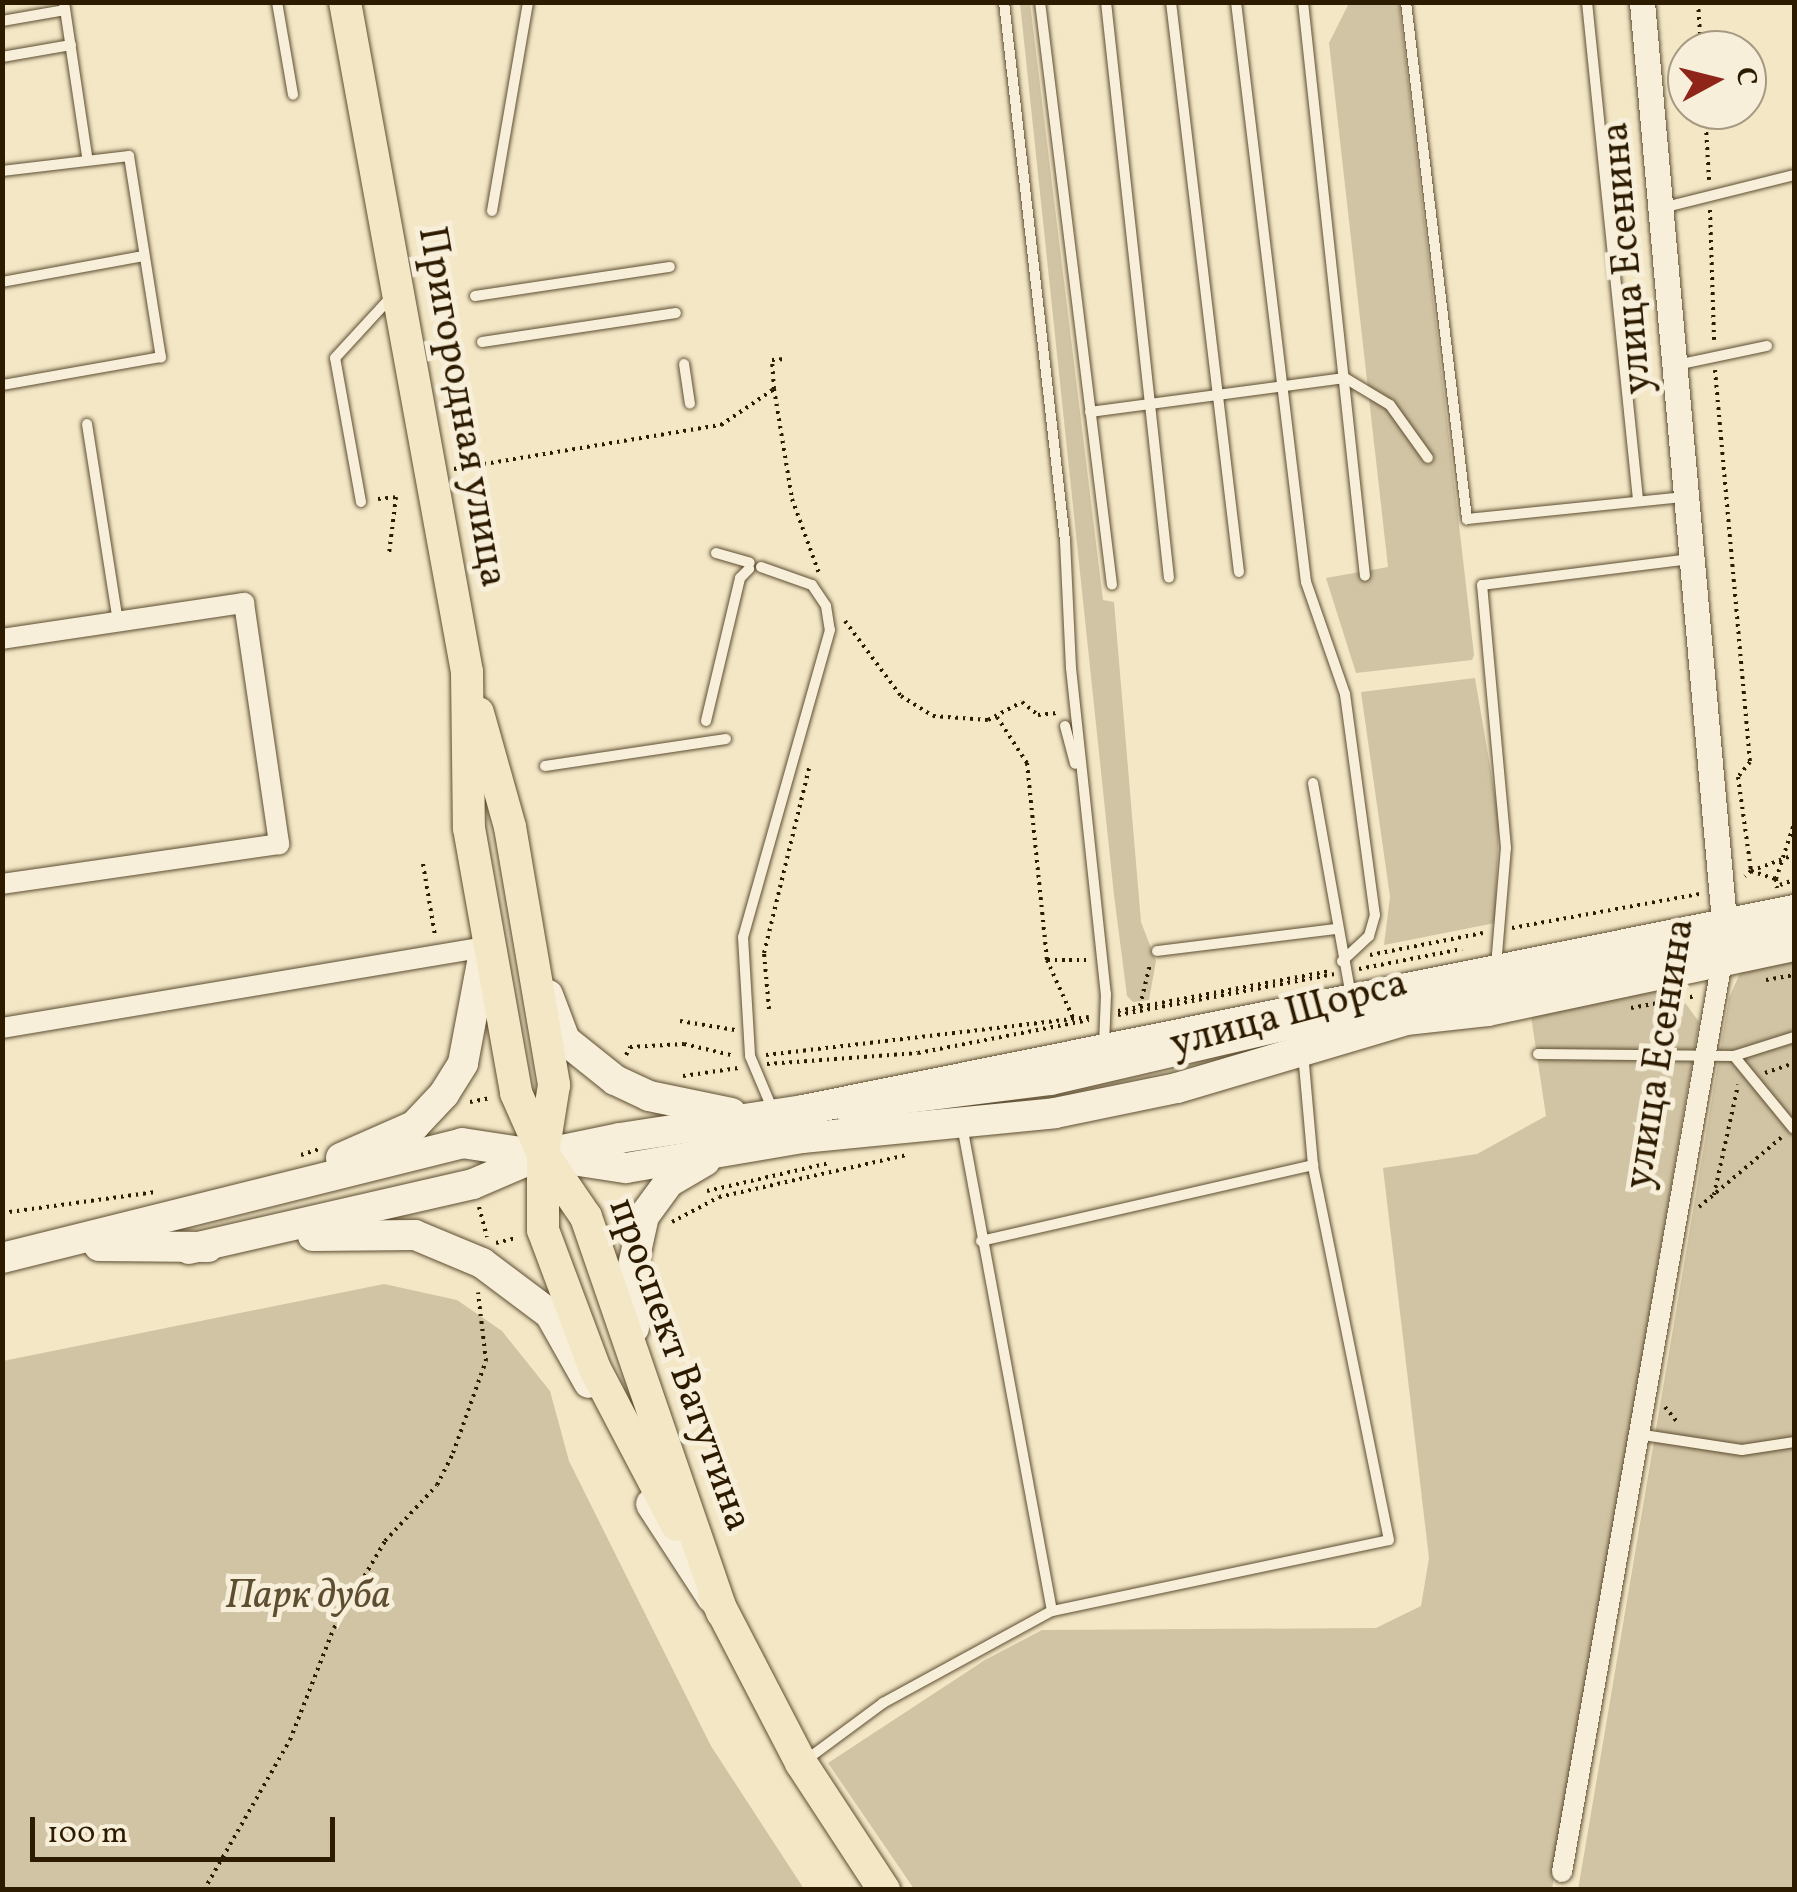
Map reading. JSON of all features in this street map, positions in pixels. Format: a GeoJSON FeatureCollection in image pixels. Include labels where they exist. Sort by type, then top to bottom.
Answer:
{"type":"FeatureCollection","features":[{"type":"Feature","properties":{"kind":"main road","name":"Пригородная улица"},"geometry":{"type":"LineString","coordinates":[[345,2],[467,672],[469,828]]}},
{"type":"Feature","properties":{"kind":"main road","name":"проспект Ватутина"},"geometry":{"type":"LineString","coordinates":[[467,672],[510,827],[554,1085],[544,1154],[544,1230],[596,1368],[802,1764],[884,1890]]}},
{"type":"Feature","properties":{"kind":"main road"},"geometry":{"type":"LineString","coordinates":[[510,827],[554,1019],[581,1058],[649,1096],[777,1125]]}},
{"type":"Feature","properties":{"kind":"main road","name":"проспект Ватутина"},"geometry":{"type":"LineString","coordinates":[[469,828],[485,947],[516,1093],[544,1154],[586,1217],[647,1384],[722,1612]]}},
{"type":"Feature","properties":{"kind":"main road","name":"улица Щорса"},"geometry":{"type":"LineString","coordinates":[[777,1125],[1104,1026],[1352,1002],[1498,946],[1723,923],[1794,910]]}},
{"type":"Feature","properties":{"kind":"main road","name":"улица Щорса"},"geometry":{"type":"LineString","coordinates":[[544,1154],[777,1125],[1056,1113],[1177,1088],[1406,1020],[1507,1008],[1723,923],[1794,946]]}},
{"type":"Feature","properties":{"kind":"main road"},"geometry":{"type":"LineString","coordinates":[[269,1189],[414,1126],[444,1094],[463,1063],[485,947]]}},
{"type":"Feature","properties":{"kind":"main road"},"geometry":{"type":"LineString","coordinates":[[647,1384],[626,1297],[644,1216],[669,1182],[777,1125]]}},
{"type":"Feature","properties":{"kind":"main road"},"geometry":{"type":"LineString","coordinates":[[2,1258],[71,1245],[269,1189],[462,1143],[544,1154]]}},
{"type":"Feature","properties":{"kind":"main road"},"geometry":{"type":"LineString","coordinates":[[189,1248],[473,1184],[544,1154]]}},
{"type":"Feature","properties":{"kind":"main road"},"geometry":{"type":"LineString","coordinates":[[71,1245],[189,1248],[341,1233],[416,1236],[482,1263],[550,1314],[674,1549],[722,1612]]}},
{"type":"Feature","properties":{"kind":"street","name":"улица Есенина"},"geometry":{"type":"LineString","coordinates":[[1562,1880],[1723,923],[1642,2]]}},
{"type":"Feature","properties":{"kind":"street"},"geometry":{"type":"LineString","coordinates":[[2,639],[244,602],[279,844],[2,884]]}},
{"type":"Feature","properties":{"kind":"street","name":"улица Щорса"},"geometry":{"type":"LineString","coordinates":[[777,1125],[1051,1086],[1723,923],[1794,932]]}},
{"type":"Feature","properties":{"kind":"street"},"geometry":{"type":"LineString","coordinates":[[2,1028],[485,947]]}},
{"type":"Feature","properties":{"kind":"lane"},"geometry":{"type":"LineString","coordinates":[[276,2],[293,95]]}},
{"type":"Feature","properties":{"kind":"lane"},"geometry":{"type":"LineString","coordinates":[[492,211],[528,2]]}},
{"type":"Feature","properties":{"kind":"lane"},"geometry":{"type":"LineString","coordinates":[[1004,2],[1065,540],[1104,1026]]}},
{"type":"Feature","properties":{"kind":"lane"},"geometry":{"type":"LineString","coordinates":[[1040,2],[1112,585]]}},
{"type":"Feature","properties":{"kind":"lane"},"geometry":{"type":"LineString","coordinates":[[1106,2],[1146,404],[1169,578]]}},
{"type":"Feature","properties":{"kind":"lane"},"geometry":{"type":"LineString","coordinates":[[1172,2],[1239,572]]}},
{"type":"Feature","properties":{"kind":"lane"},"geometry":{"type":"LineString","coordinates":[[1236,2],[1306,582],[1345,694],[1375,915],[1369,936],[1344,967]]}},
{"type":"Feature","properties":{"kind":"lane"},"geometry":{"type":"LineString","coordinates":[[1303,2],[1365,576]]}},
{"type":"Feature","properties":{"kind":"lane"},"geometry":{"type":"LineString","coordinates":[[1406,2],[1466,518],[1686,497]]}},
{"type":"Feature","properties":{"kind":"lane"},"geometry":{"type":"LineString","coordinates":[[1587,2],[1638,500]]}},
{"type":"Feature","properties":{"kind":"lane"},"geometry":{"type":"LineString","coordinates":[[2,21],[65,6],[87,156]]}},
{"type":"Feature","properties":{"kind":"lane"},"geometry":{"type":"LineString","coordinates":[[2,58],[71,45]]}},
{"type":"Feature","properties":{"kind":"lane"},"geometry":{"type":"LineString","coordinates":[[2,171],[87,156],[129,156],[161,357],[2,384]]}},
{"type":"Feature","properties":{"kind":"lane"},"geometry":{"type":"LineString","coordinates":[[1662,208],[1794,175]]}},
{"type":"Feature","properties":{"kind":"lane"},"geometry":{"type":"LineString","coordinates":[[2,282],[142,256]]}},
{"type":"Feature","properties":{"kind":"lane"},"geometry":{"type":"LineString","coordinates":[[475,296],[670,267]]}},
{"type":"Feature","properties":{"kind":"lane"},"geometry":{"type":"LineString","coordinates":[[361,502],[334,358],[396,291]]}},
{"type":"Feature","properties":{"kind":"lane"},"geometry":{"type":"LineString","coordinates":[[482,342],[676,313]]}},
{"type":"Feature","properties":{"kind":"lane"},"geometry":{"type":"LineString","coordinates":[[1675,365],[1767,346]]}},
{"type":"Feature","properties":{"kind":"lane"},"geometry":{"type":"LineString","coordinates":[[684,364],[690,404]]}},
{"type":"Feature","properties":{"kind":"lane"},"geometry":{"type":"LineString","coordinates":[[1090,412],[1345,378],[1390,406],[1428,458]]}},
{"type":"Feature","properties":{"kind":"lane"},"geometry":{"type":"LineString","coordinates":[[87,424],[118,622]]}},
{"type":"Feature","properties":{"kind":"lane"},"geometry":{"type":"LineString","coordinates":[[716,553],[812,585],[826,606],[830,630],[743,937],[752,1061],[777,1125]]}},
{"type":"Feature","properties":{"kind":"lane"},"geometry":{"type":"LineString","coordinates":[[1498,946],[1506,848],[1482,585],[1691,559]]}},
{"type":"Feature","properties":{"kind":"lane"},"geometry":{"type":"LineString","coordinates":[[706,721],[740,578],[753,566]]}},
{"type":"Feature","properties":{"kind":"lane"},"geometry":{"type":"LineString","coordinates":[[1064,726],[1074,755],[1096,959]]}},
{"type":"Feature","properties":{"kind":"lane"},"geometry":{"type":"LineString","coordinates":[[546,766],[726,739]]}},
{"type":"Feature","properties":{"kind":"lane"},"geometry":{"type":"LineString","coordinates":[[1313,782],[1352,1002]]}},
{"type":"Feature","properties":{"kind":"lane"},"geometry":{"type":"LineString","coordinates":[[1157,951],[1337,929]]}},
{"type":"Feature","properties":{"kind":"lane"},"geometry":{"type":"LineString","coordinates":[[1538,1054],[1734,1056],[1794,1037]]}},
{"type":"Feature","properties":{"kind":"lane"},"geometry":{"type":"LineString","coordinates":[[802,1764],[882,1704],[1052,1611],[1389,1540],[1313,1165],[1302,1052]]}},
{"type":"Feature","properties":{"kind":"lane"},"geometry":{"type":"LineString","coordinates":[[1734,1056],[1794,1128]]}},
{"type":"Feature","properties":{"kind":"lane"},"geometry":{"type":"LineString","coordinates":[[961,1118],[1052,1611]]}},
{"type":"Feature","properties":{"kind":"lane"},"geometry":{"type":"LineString","coordinates":[[981,1241],[1313,1165]]}},
{"type":"Feature","properties":{"kind":"lane"},"geometry":{"type":"LineString","coordinates":[[1636,1434],[1742,1450],[1794,1442]]}},
{"type":"Feature","properties":{"kind":"path"},"geometry":{"type":"LineString","coordinates":[[1698,2],[1700,30]]}},
{"type":"Feature","properties":{"kind":"path"},"geometry":{"type":"LineString","coordinates":[[1706,130],[1714,357],[1750,762],[1738,777],[1751,871],[1723,923]]}},
{"type":"Feature","properties":{"kind":"path"},"geometry":{"type":"LineString","coordinates":[[785,359],[772,360],[792,498],[825,587]]}},
{"type":"Feature","properties":{"kind":"path"},"geometry":{"type":"LineString","coordinates":[[454,469],[722,425],[774,389]]}},
{"type":"Feature","properties":{"kind":"path"},"geometry":{"type":"LineString","coordinates":[[378,500],[396,496],[389,554]]}},
{"type":"Feature","properties":{"kind":"path"},"geometry":{"type":"LineString","coordinates":[[844,618],[901,696],[933,716],[971,722],[997,716],[1022,702],[1038,714],[1063,712],[1064,726]]}},
{"type":"Feature","properties":{"kind":"path"},"geometry":{"type":"LineString","coordinates":[[971,714],[971,722]]}},
{"type":"Feature","properties":{"kind":"path"},"geometry":{"type":"LineString","coordinates":[[997,716],[1027,763],[1046,960],[1074,1020]]}},
{"type":"Feature","properties":{"kind":"path"},"geometry":{"type":"LineString","coordinates":[[768,1009],[764,952],[810,765]]}},
{"type":"Feature","properties":{"kind":"path"},"geometry":{"type":"LineString","coordinates":[[1776,879],[1787,857],[1794,824]]}},
{"type":"Feature","properties":{"kind":"path"},"geometry":{"type":"LineString","coordinates":[[1751,871],[1794,856]]}},
{"type":"Feature","properties":{"kind":"path"},"geometry":{"type":"LineString","coordinates":[[423,864],[436,946]]}},
{"type":"Feature","properties":{"kind":"path"},"geometry":{"type":"LineString","coordinates":[[1764,890],[1794,880]]}},
{"type":"Feature","properties":{"kind":"path"},"geometry":{"type":"LineString","coordinates":[[1644,915],[1723,923]]}},
{"type":"Feature","properties":{"kind":"path"},"geometry":{"type":"LineString","coordinates":[[752,1061],[918,1053],[1104,1026],[1344,967],[1359,958],[1723,923]]}},
{"type":"Feature","properties":{"kind":"path"},"geometry":{"type":"LineString","coordinates":[[679,1076],[752,1061],[1074,1020],[1104,1026],[1140,1006],[1344,967],[1498,946]]}},
{"type":"Feature","properties":{"kind":"path"},"geometry":{"type":"LineString","coordinates":[[1046,960],[1096,959]]}},
{"type":"Feature","properties":{"kind":"path"},"geometry":{"type":"LineString","coordinates":[[1140,1006],[1150,964]]}},
{"type":"Feature","properties":{"kind":"path"},"geometry":{"type":"LineString","coordinates":[[680,1021],[735,1030]]}},
{"type":"Feature","properties":{"kind":"path"},"geometry":{"type":"LineString","coordinates":[[1714,1195],[1733,1086],[1794,1063]]}},
{"type":"Feature","properties":{"kind":"path"},"geometry":{"type":"LineString","coordinates":[[1694,1212],[1794,1128]]}},
{"type":"Feature","properties":{"kind":"path"},"geometry":{"type":"LineString","coordinates":[[296,1157],[331,1145]]}},
{"type":"Feature","properties":{"kind":"path"},"geometry":{"type":"LineString","coordinates":[[2,1212],[172,1190]]}},
{"type":"Feature","properties":{"kind":"path"},"geometry":{"type":"LineString","coordinates":[[204,1890],[290,1740],[334,1628],[385,1541],[436,1485],[453,1454],[486,1361],[482,1305],[474,1282]]}},
{"type":"Feature","properties":{"kind":"path"},"geometry":{"type":"LineString","coordinates":[[1668,1388],[1665,1407],[1682,1428]]}},
{"type":"Feature","properties":{"kind":"green space"},"geometry":{"type":"Polygon","coordinates":[[[1020,3],[1030,3],[1103,600],[1114,602],[1141,922],[1156,961],[1149,1000],[1133,1002],[1127,996],[1114,895],[1020,3]]]}},
{"type":"Feature","properties":{"kind":"green space"},"geometry":{"type":"Polygon","coordinates":[[[1349,3],[1399,3],[1474,655],[1472,660],[1356,673],[1326,578],[1388,567],[1329,43],[1349,3]]]}},
{"type":"Feature","properties":{"kind":"green space"},"geometry":{"type":"Polygon","coordinates":[[[1475,678],[1499,819],[1495,923],[1384,945],[1390,897],[1361,692],[1475,678]]]}},
{"type":"Feature","properties":{"kind":"green space"},"geometry":{"type":"Polygon","coordinates":[[[1794,955],[1794,1889],[1578,1890],[1729,998],[1741,971],[1794,955]]]}},
{"type":"Feature","properties":{"kind":"green space"},"geometry":{"type":"Polygon","coordinates":[[[1673,986],[1699,1022],[1552,1889],[914,1889],[828,1763],[985,1660],[1042,1630],[1376,1628],[1421,1606],[1429,1558],[1383,1168],[1477,1154],[1546,1116],[1531,1016],[1673,986]]]}},
{"type":"Feature","properties":{"kind":"green space","name":"Парк дуба"},"geometry":{"type":"Polygon","coordinates":[[[384,1284],[457,1300],[502,1331],[550,1391],[569,1461],[711,1746],[804,1889],[3,1889],[3,1361],[384,1284]]]}}]}
